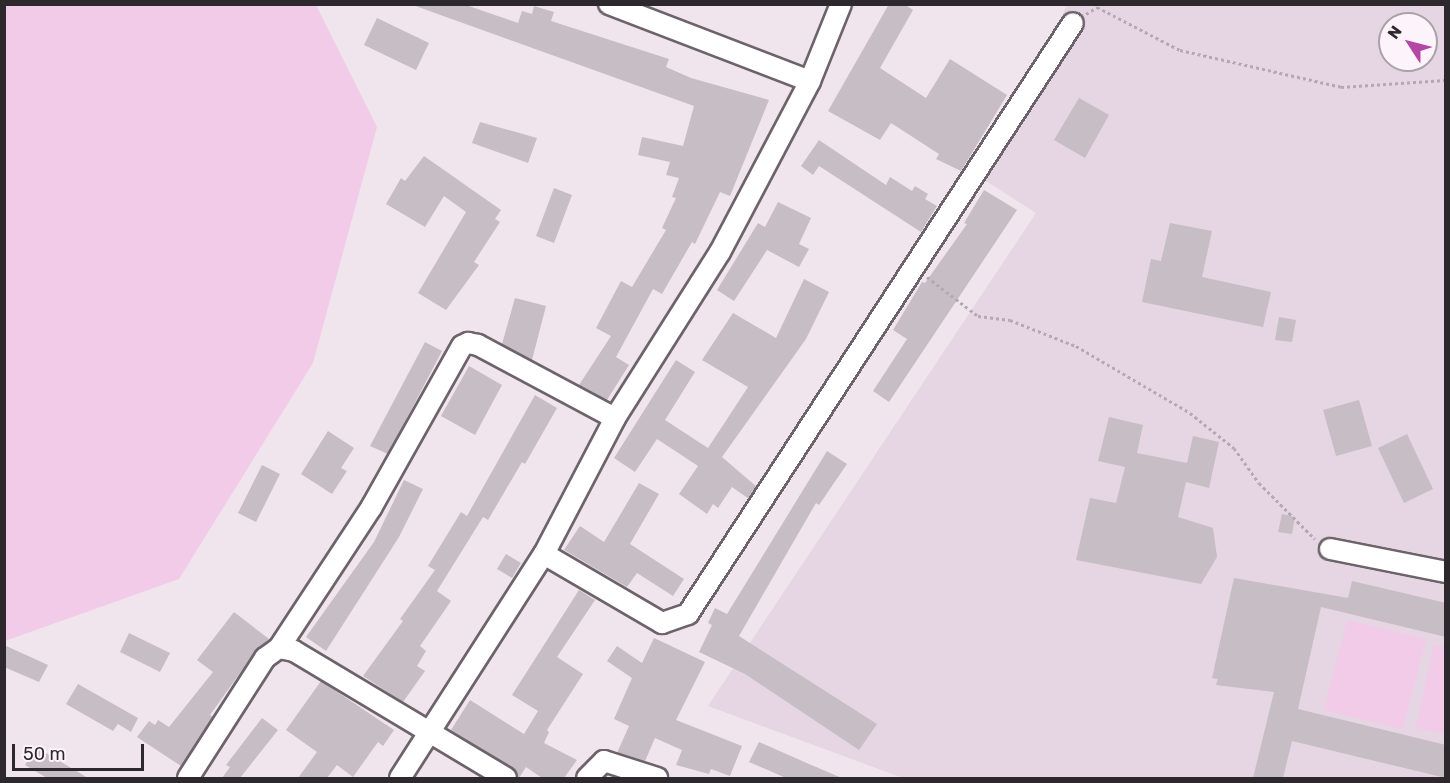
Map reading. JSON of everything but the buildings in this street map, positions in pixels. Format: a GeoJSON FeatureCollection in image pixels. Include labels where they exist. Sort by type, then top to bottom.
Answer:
{"type":"FeatureCollection","features":[{"type":"Feature","properties":{"kind":"street"},"geometry":{"type":"LineString","coordinates":[[609,4],[810,81]]}},
{"type":"Feature","properties":{"kind":"street"},"geometry":{"type":"LineString","coordinates":[[400,778],[433,731],[544,554],[615,418],[720,252],[810,81],[841,4]]}},
{"type":"Feature","properties":{"kind":"street"},"geometry":{"type":"LineString","coordinates":[[544,554],[662,623],[688,614],[1073,23]]}},
{"type":"Feature","properties":{"kind":"street"},"geometry":{"type":"LineString","coordinates":[[188,778],[265,658],[279,648],[371,508],[462,346],[468,342],[478,345],[615,418]]}},
{"type":"Feature","properties":{"kind":"street"},"geometry":{"type":"LineString","coordinates":[[1330,549],[1446,572]]}},
{"type":"Feature","properties":{"kind":"street"},"geometry":{"type":"LineString","coordinates":[[279,648],[294,651],[433,731],[506,778]]}},
{"type":"Feature","properties":{"kind":"street"},"geometry":{"type":"LineString","coordinates":[[587,778],[604,761],[657,778]]}},
{"type":"Feature","properties":{"kind":"path"},"geometry":{"type":"LineString","coordinates":[[1073,23],[1097,7],[1180,50],[1341,87],[1446,80]]}},
{"type":"Feature","properties":{"kind":"path"},"geometry":{"type":"LineString","coordinates":[[913,268],[978,316],[1010,320],[1076,346],[1190,413],[1234,447],[1259,483],[1297,519],[1307,534],[1330,549]]}},
{"type":"Feature","properties":{"kind":"shaded area"},"geometry":{"type":"Polygon","coordinates":[[[4,5],[316,5],[377,127],[313,363],[179,579],[5,641],[4,5]]]}},
{"type":"Feature","properties":{"kind":"shaded area"},"geometry":{"type":"Polygon","coordinates":[[[1067,5],[1445,5],[1445,778],[903,778],[708,706],[1036,213],[986,181],[1067,5]]]}},
{"type":"Feature","properties":{"kind":"shaded area"},"geometry":{"type":"Polygon","coordinates":[[[1347,620],[1426,639],[1403,729],[1324,710],[1347,620]]]}},
{"type":"Feature","properties":{"kind":"shaded area"},"geometry":{"type":"Polygon","coordinates":[[[1434,645],[1445,647],[1445,734],[1416,728],[1434,645]]]}}]}
